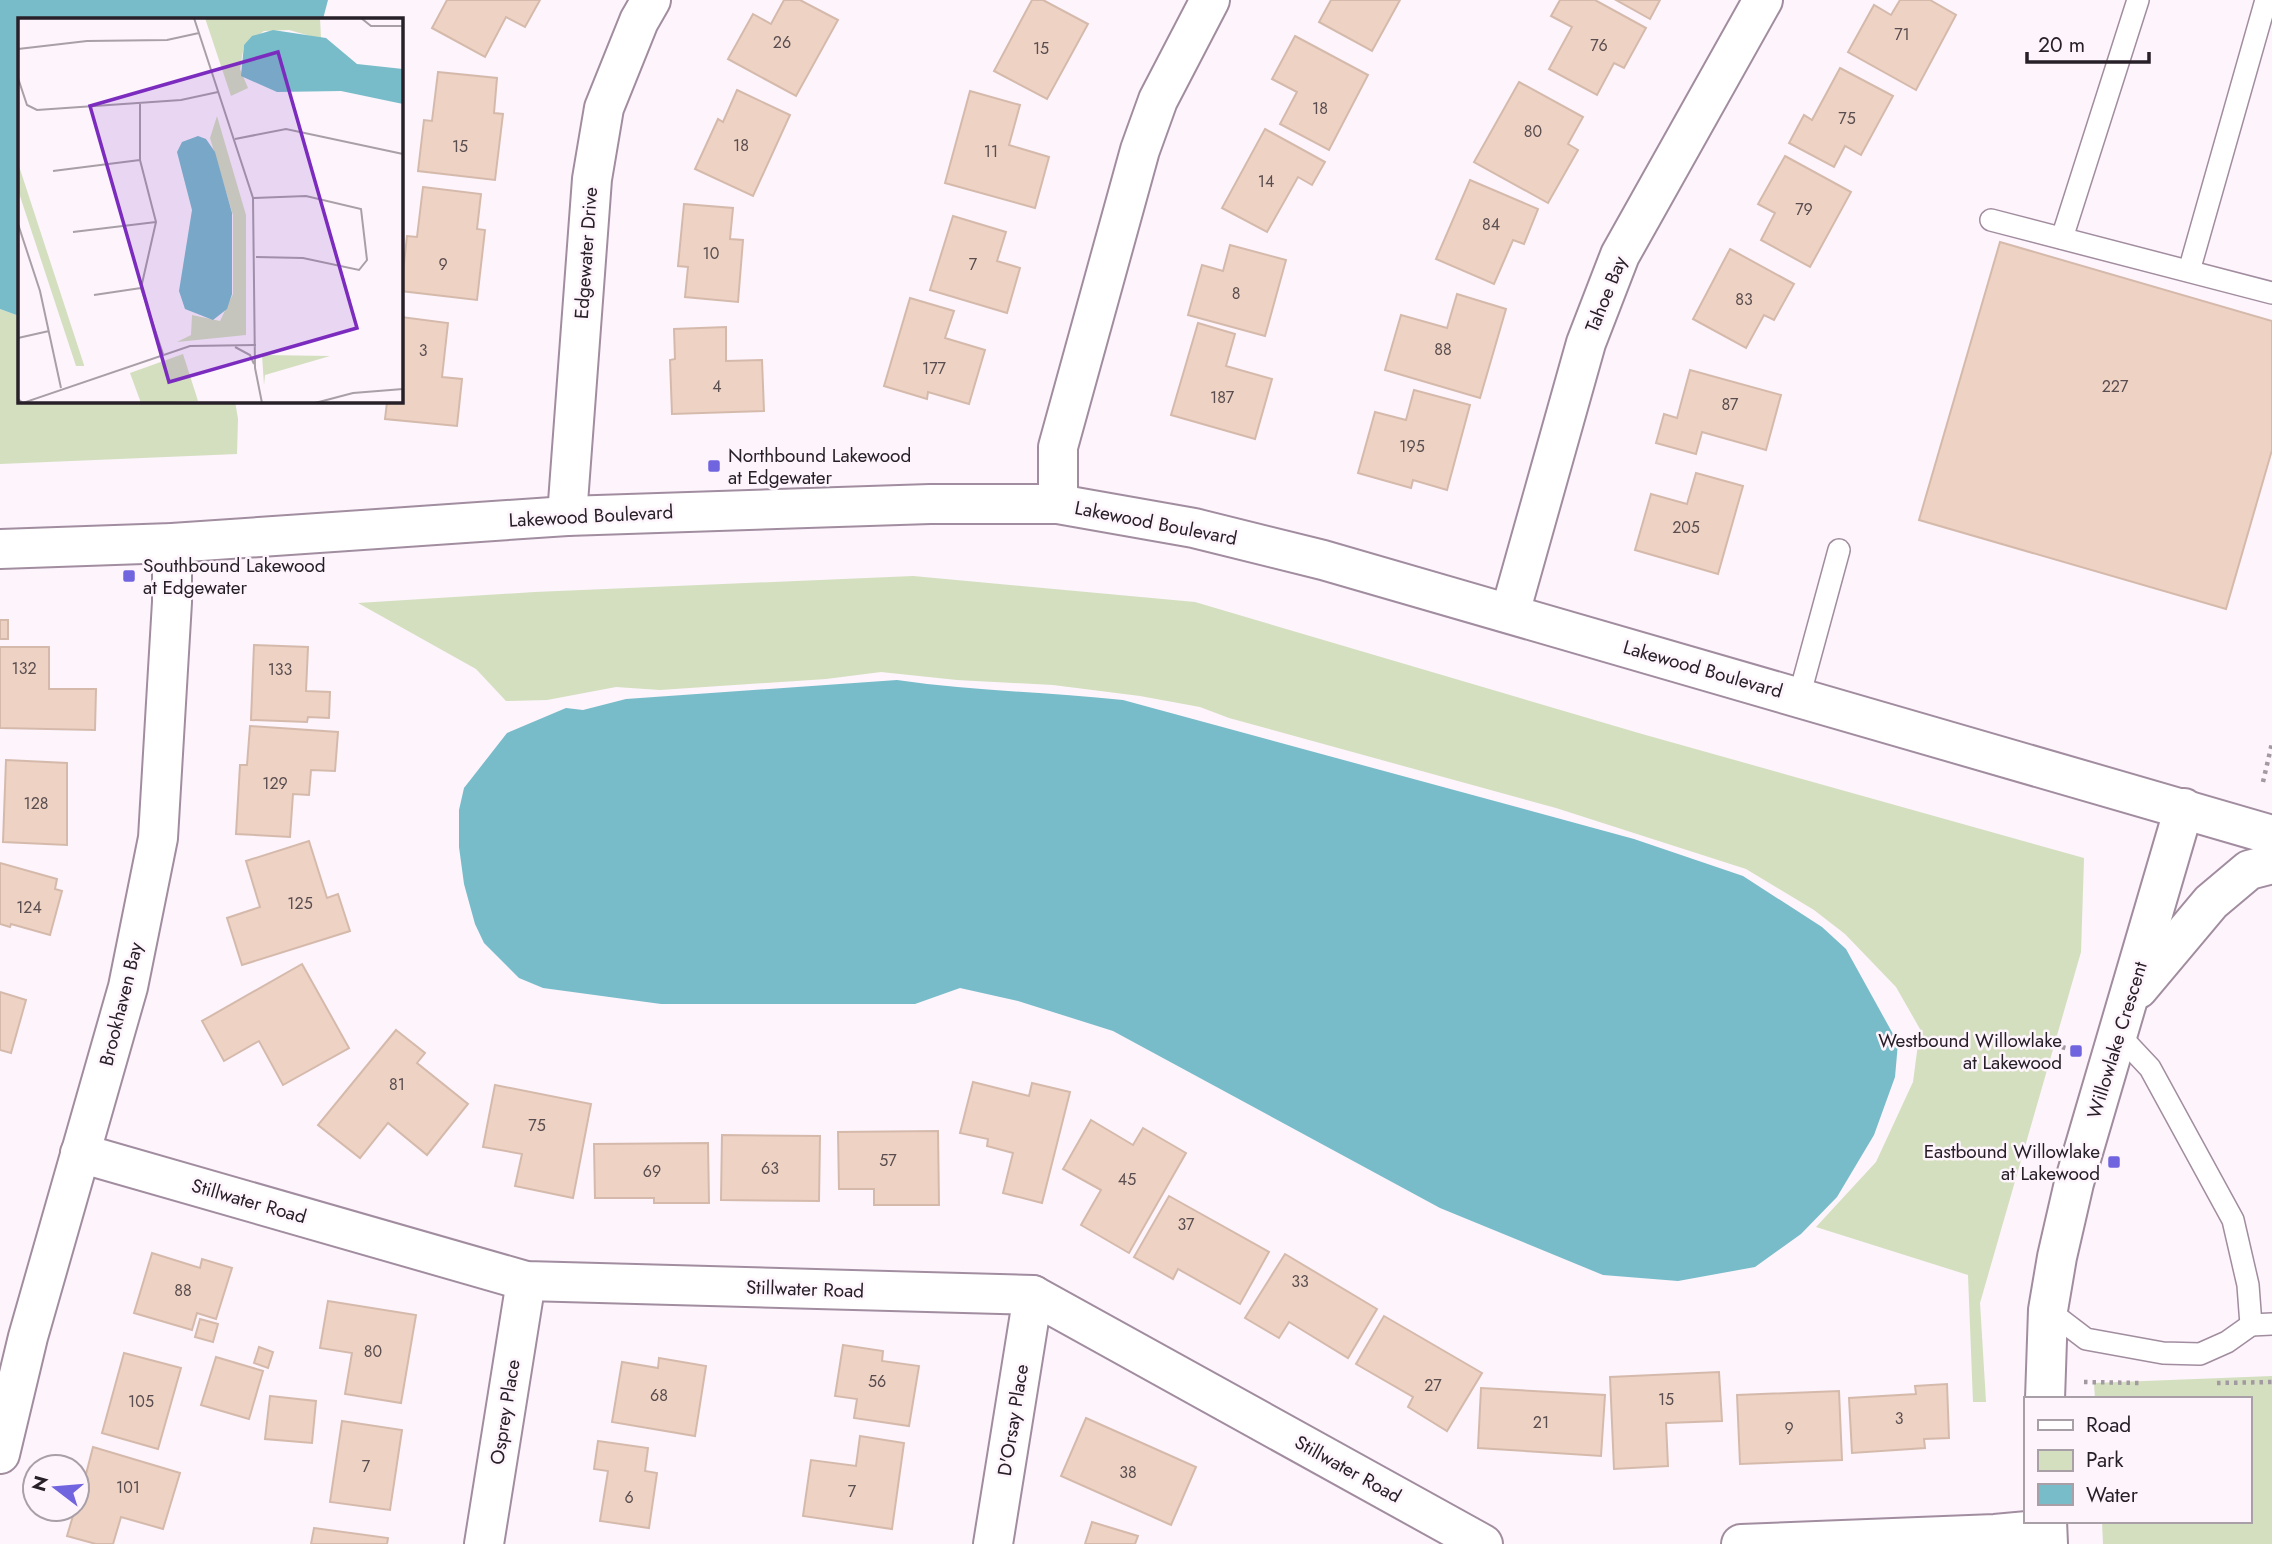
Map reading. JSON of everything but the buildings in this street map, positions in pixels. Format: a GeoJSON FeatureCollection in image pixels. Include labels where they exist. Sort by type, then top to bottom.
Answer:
{"type":"FeatureCollection","features":[{"type":"Feature","properties":{"kind":"street","name":"Edgewater Drive"},"geometry":{"type":"LineString","coordinates":[[567,516],[592,179],[604,108],[639,21],[651,0]]}},
{"type":"Feature","properties":{"kind":"street"},"geometry":{"type":"LineString","coordinates":[[1058,504],[1058,447],[1140,150],[1157,100],[1210,0]]}},
{"type":"Feature","properties":{"kind":"street","name":"Tahoe Bay"},"geometry":{"type":"LineString","coordinates":[[1510,613],[1586,343],[1620,255],[1763,0]]}},
{"type":"Feature","properties":{"kind":"street","name":"Lakewood Boulevard"},"geometry":{"type":"LineString","coordinates":[[0,548],[172,543],[567,516],[930,504],[1058,504],[1194,528],[1323,560],[2272,835]]}},
{"type":"Feature","properties":{"kind":"street","name":"Brookhaven Bay"},"geometry":{"type":"LineString","coordinates":[[0,1454],[28,1337],[128,987],[158,838],[172,602],[172,543]]}},
{"type":"Feature","properties":{"kind":"street","name":"Willowlake Crescent"},"geometry":{"type":"LineString","coordinates":[[2045,1397],[2048,1310],[2074,1183],[2184,808]]}},
{"type":"Feature","properties":{"kind":"street"},"geometry":{"type":"LineString","coordinates":[[2130,998],[2211,902],[2249,870],[2272,864]]}},
{"type":"Feature","properties":{"kind":"street","name":"Stillwater Road"},"geometry":{"type":"LineString","coordinates":[[80,1153],[526,1281],[1033,1295],[1483,1544]]}},
{"type":"Feature","properties":{"kind":"street","name":"Osprey Place"},"geometry":{"type":"LineString","coordinates":[[484,1544],[526,1281]]}},
{"type":"Feature","properties":{"kind":"street","name":"D'Orsay Place"},"geometry":{"type":"LineString","coordinates":[[993,1544],[1033,1295]]}},
{"type":"Feature","properties":{"kind":"street"},"geometry":{"type":"LineString","coordinates":[[1741,1544],[2048,1531]]}},
{"type":"Feature","properties":{"kind":"lane"},"geometry":{"type":"LineString","coordinates":[[2062,238],[2138,0]]}},
{"type":"Feature","properties":{"kind":"lane"},"geometry":{"type":"LineString","coordinates":[[2189,271],[2266,0]]}},
{"type":"Feature","properties":{"kind":"lane"},"geometry":{"type":"LineString","coordinates":[[1991,220],[2272,293]]}},
{"type":"Feature","properties":{"kind":"lane"},"geometry":{"type":"LineString","coordinates":[[1799,697],[1839,550]]}},
{"type":"Feature","properties":{"kind":"lane"},"geometry":{"type":"LineString","coordinates":[[2048,1310],[2086,1339],[2163,1353],[2200,1354],[2261,1324],[2248,1285],[2233,1220],[2150,1068],[2119,1035]]}},
{"type":"Feature","properties":{"kind":"path"},"geometry":{"type":"LineString","coordinates":[[2263,782],[2272,743]]}},
{"type":"Feature","properties":{"kind":"green space"},"geometry":{"type":"Polygon","coordinates":[[[0,309],[18,316],[18,402],[235,402],[238,419],[237,454],[0,464],[0,309]]]}},
{"type":"Feature","properties":{"kind":"green space"},"geometry":{"type":"Polygon","coordinates":[[[913,576],[1195,602],[1642,734],[2084,858],[2081,952],[1980,1303],[1986,1402],[1973,1402],[1968,1275],[1816,1227],[1876,1162],[1913,1082],[1920,1029],[1896,987],[1845,934],[1814,910],[1746,869],[1556,808],[1229,718],[1200,707],[1140,696],[1053,685],[957,680],[881,672],[826,679],[660,690],[616,687],[547,700],[506,701],[476,669],[358,603],[535,592],[913,576]]]}},
{"type":"Feature","properties":{"kind":"green space"},"geometry":{"type":"Polygon","coordinates":[[[2272,1376],[2272,1544],[2103,1544],[2102,1523],[2251,1523],[2251,1397],[2095,1397],[2094,1383],[2272,1376]]]}},
{"type":"Feature","properties":{"kind":"water"},"geometry":{"type":"Polygon","coordinates":[[[0,0],[328,0],[323,18],[18,18],[18,316],[0,309],[0,0]]]}},
{"type":"Feature","properties":{"kind":"water"},"geometry":{"type":"Polygon","coordinates":[[[897,680],[1123,700],[1634,839],[1743,876],[1822,927],[1846,949],[1898,1043],[1895,1077],[1874,1135],[1837,1197],[1801,1234],[1755,1267],[1678,1281],[1603,1275],[1440,1208],[1113,1031],[1018,1001],[960,988],[915,1004],[661,1004],[543,988],[519,978],[484,943],[475,924],[464,884],[459,847],[459,810],[464,788],[507,733],[566,708],[583,710],[626,699],[897,680]]]}},
{"type":"Feature","properties":{"kind":"place","name":"Northbound Lakewood at Edgewater"},"geometry":{"type":"Point","coordinates":[714,466]}},
{"type":"Feature","properties":{"kind":"place","name":"Southbound Lakewood at Edgewater"},"geometry":{"type":"Point","coordinates":[129,576]}},
{"type":"Feature","properties":{"kind":"place","name":"Westbound Willowlake at Lakewood"},"geometry":{"type":"Point","coordinates":[2076,1051]}},
{"type":"Feature","properties":{"kind":"place","name":"Eastbound Willowlake at Lakewood"},"geometry":{"type":"Point","coordinates":[2114,1162]}}]}
